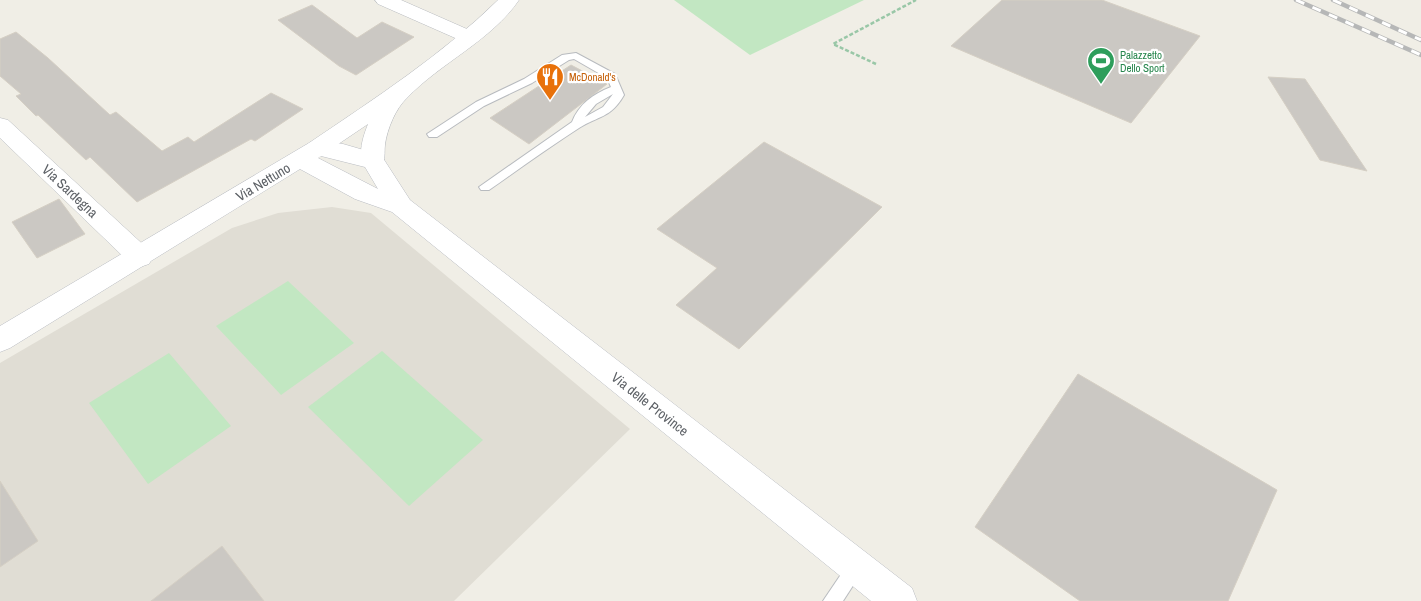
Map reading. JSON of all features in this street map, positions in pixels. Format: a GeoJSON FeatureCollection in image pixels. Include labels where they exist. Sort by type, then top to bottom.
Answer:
{"type":"FeatureCollection","features":[{"type":"Feature","properties":{"kind":"main road"},"geometry":{"type":"LineString","coordinates":[[385,0],[469,37]]}},
{"type":"Feature","properties":{"kind":"main road","name":"Via Nettuno"},"geometry":{"type":"LineString","coordinates":[[0,340],[309,154],[400,92],[469,37],[509,0]]}},
{"type":"Feature","properties":{"kind":"main road"},"geometry":{"type":"LineString","coordinates":[[309,154],[343,152],[373,161],[373,142],[380,120],[400,92]]}},
{"type":"Feature","properties":{"kind":"main road","name":"Via Sardegna"},"geometry":{"type":"LineString","coordinates":[[0,125],[140,257]]}},
{"type":"Feature","properties":{"kind":"main road","name":"Via delle Province"},"geometry":{"type":"LineString","coordinates":[[309,154],[364,192],[401,206],[899,601]]}},
{"type":"Feature","properties":{"kind":"main road","name":"Via delle Province"},"geometry":{"type":"LineString","coordinates":[[373,161],[401,206]]}},
{"type":"Feature","properties":{"kind":"lane"},"geometry":{"type":"LineString","coordinates":[[433,134],[480,104],[528,81],[566,58],[576,56],[611,76],[619,95],[615,102],[593,119],[577,124],[485,188]]}},
{"type":"Feature","properties":{"kind":"lane"},"geometry":{"type":"LineString","coordinates":[[832,601],[856,567]]}},
{"type":"Feature","properties":{"kind":"path"},"geometry":{"type":"LineString","coordinates":[[876,64],[833,44],[852,32],[916,0]]}},
{"type":"Feature","properties":{"kind":"shaded area"},"geometry":{"type":"Polygon","coordinates":[[[332,207],[371,213],[630,429],[454,601],[0,601],[0,363],[232,228],[278,213],[332,207]]]}},
{"type":"Feature","properties":{"kind":"green space"},"geometry":{"type":"Polygon","coordinates":[[[674,0],[864,0],[750,55],[674,0]]]}},
{"type":"Feature","properties":{"kind":"green space"},"geometry":{"type":"Polygon","coordinates":[[[288,281],[354,343],[281,395],[216,326],[288,281]]]}},
{"type":"Feature","properties":{"kind":"green space"},"geometry":{"type":"Polygon","coordinates":[[[382,351],[483,440],[409,506],[308,407],[382,351]]]}},
{"type":"Feature","properties":{"kind":"green space"},"geometry":{"type":"Polygon","coordinates":[[[169,353],[231,426],[148,484],[89,403],[169,353]]]}},
{"type":"Feature","properties":{"kind":"building","name":"Palazzetto Dello Sport"},"geometry":{"type":"Polygon","coordinates":[[[1002,0],[1102,0],[1200,36],[1131,123],[951,46],[1002,0]]]}},
{"type":"Feature","properties":{"kind":"building"},"geometry":{"type":"Polygon","coordinates":[[[312,5],[357,38],[382,22],[414,37],[356,75],[339,66],[278,20],[312,5]]]}},
{"type":"Feature","properties":{"kind":"building"},"geometry":{"type":"Polygon","coordinates":[[[16,32],[48,58],[110,115],[116,112],[162,151],[188,137],[194,142],[271,93],[303,109],[255,141],[251,139],[137,202],[90,157],[86,160],[38,115],[36,116],[16,96],[21,94],[0,76],[0,39],[16,32]]]}},
{"type":"Feature","properties":{"kind":"building","name":"McDonald's"},"geometry":{"type":"Polygon","coordinates":[[[571,65],[607,84],[529,144],[490,118],[571,65]]]}},
{"type":"Feature","properties":{"kind":"building"},"geometry":{"type":"Polygon","coordinates":[[[1268,77],[1305,79],[1367,171],[1320,160],[1268,77]]]}},
{"type":"Feature","properties":{"kind":"building"},"geometry":{"type":"Polygon","coordinates":[[[764,142],[882,207],[739,349],[676,305],[717,268],[657,229],[764,142]]]}},
{"type":"Feature","properties":{"kind":"building"},"geometry":{"type":"Polygon","coordinates":[[[59,199],[85,234],[37,258],[12,222],[59,199]]]}},
{"type":"Feature","properties":{"kind":"building"},"geometry":{"type":"Polygon","coordinates":[[[1078,374],[1277,490],[1228,601],[1080,601],[975,527],[1078,374]]]}},
{"type":"Feature","properties":{"kind":"building"},"geometry":{"type":"Polygon","coordinates":[[[0,481],[38,541],[0,567],[0,481]]]}},
{"type":"Feature","properties":{"kind":"building"},"geometry":{"type":"Polygon","coordinates":[[[222,546],[264,601],[151,601],[222,546]]]}},
{"type":"Feature","properties":{"kind":"railway"},"geometry":{"type":"LineString","coordinates":[[1296,0],[1421,55]]}},
{"type":"Feature","properties":{"kind":"railway"},"geometry":{"type":"LineString","coordinates":[[1333,0],[1421,40]]}},
{"type":"Feature","properties":{"kind":"place","name":"Palazzetto Dello Sport"},"geometry":{"type":"Point","coordinates":[1101,85]}},
{"type":"Feature","properties":{"kind":"place","name":"McDonald's"},"geometry":{"type":"Point","coordinates":[550,101]}}]}
